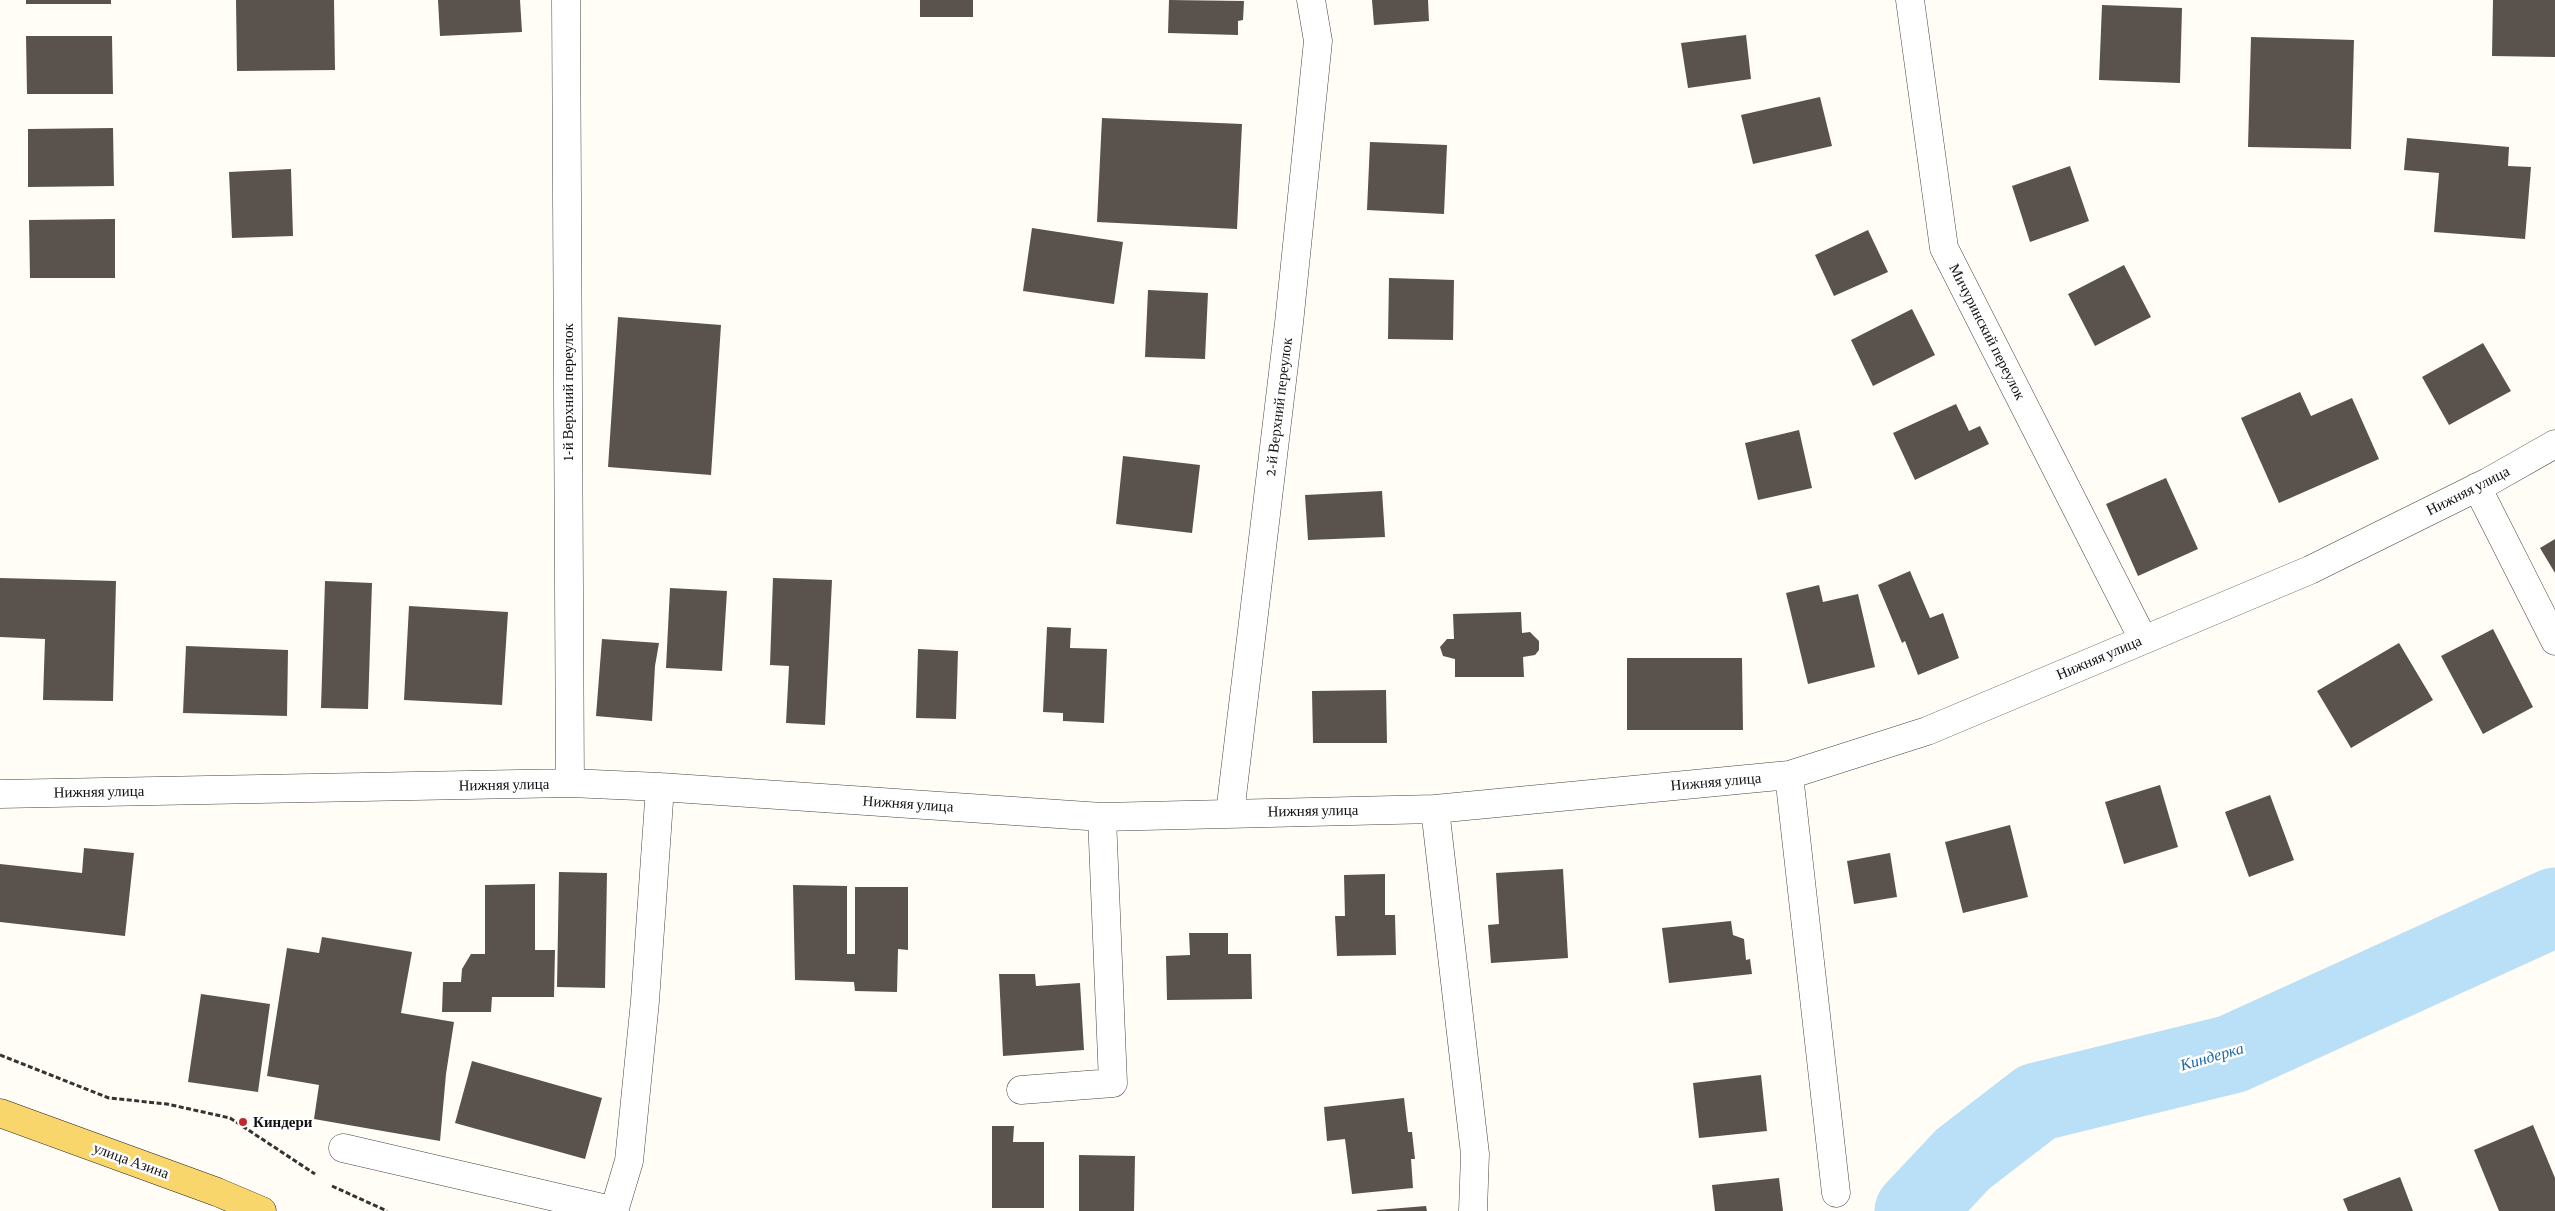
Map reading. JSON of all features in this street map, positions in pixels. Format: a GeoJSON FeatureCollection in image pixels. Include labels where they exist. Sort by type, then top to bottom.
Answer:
{"type":"FeatureCollection","features":[{"type":"Feature","properties":{"kind":"main road","name":"улица Азина"},"geometry":{"type":"LineString","coordinates":[[0,1113],[217,1192],[262,1211]]}},
{"type":"Feature","properties":{"kind":"street","name":"1-й Верхний переулок"},"geometry":{"type":"LineString","coordinates":[[566,0],[570,783]]}},
{"type":"Feature","properties":{"kind":"street","name":"2-й Верхний переулок"},"geometry":{"type":"LineString","coordinates":[[1230,813],[1289,322],[1318,41],[1311,0]]}},
{"type":"Feature","properties":{"kind":"street","name":"Мичуринский переулок"},"geometry":{"type":"LineString","coordinates":[[1910,0],[1944,248],[2143,639]]}},
{"type":"Feature","properties":{"kind":"street","name":"Нижняя улица"},"geometry":{"type":"LineString","coordinates":[[0,794],[570,783],[660,787],[1102,817],[1435,809],[1789,775],[1926,731],[2310,570],[2477,487],[2555,444]]}},
{"type":"Feature","properties":{"kind":"street"},"geometry":{"type":"LineString","coordinates":[[2477,487],[2555,640]]}},
{"type":"Feature","properties":{"kind":"street"},"geometry":{"type":"LineString","coordinates":[[1789,775],[1836,1193]]}},
{"type":"Feature","properties":{"kind":"street"},"geometry":{"type":"LineString","coordinates":[[343,1148],[614,1211],[629,1161],[645,1001],[660,787]]}},
{"type":"Feature","properties":{"kind":"street"},"geometry":{"type":"LineString","coordinates":[[1435,809],[1475,1154],[1473,1211]]}},
{"type":"Feature","properties":{"kind":"street"},"geometry":{"type":"LineString","coordinates":[[1020,1090],[1113,1084],[1102,817]]}},
{"type":"Feature","properties":{"kind":"path"},"geometry":{"type":"LineString","coordinates":[[0,1055],[109,1098],[167,1104],[230,1118],[316,1176]]}},
{"type":"Feature","properties":{"kind":"path"},"geometry":{"type":"LineString","coordinates":[[324,1180],[387,1211]]}},
{"type":"Feature","properties":{"kind":"building"},"geometry":{"type":"Polygon","coordinates":[[[26,0],[111,0],[111,4],[26,4],[26,0]]]}},
{"type":"Feature","properties":{"kind":"building"},"geometry":{"type":"Polygon","coordinates":[[[236,0],[334,0],[335,70],[237,71],[236,0]]]}},
{"type":"Feature","properties":{"kind":"building"},"geometry":{"type":"Polygon","coordinates":[[[438,0],[520,0],[522,32],[440,36],[438,0]]]}},
{"type":"Feature","properties":{"kind":"building"},"geometry":{"type":"Polygon","coordinates":[[[920,0],[973,0],[973,17],[920,17],[920,0]]]}},
{"type":"Feature","properties":{"kind":"building"},"geometry":{"type":"Polygon","coordinates":[[[1169,0],[1244,1],[1243,20],[1238,21],[1238,35],[1168,33],[1169,0]]]}},
{"type":"Feature","properties":{"kind":"building"},"geometry":{"type":"Polygon","coordinates":[[[1372,0],[1428,0],[1429,21],[1374,25],[1372,0]]]}},
{"type":"Feature","properties":{"kind":"building"},"geometry":{"type":"Polygon","coordinates":[[[2493,0],[2555,0],[2555,57],[2492,56],[2493,0]]]}},
{"type":"Feature","properties":{"kind":"building"},"geometry":{"type":"Polygon","coordinates":[[[2102,5],[2182,8],[2180,83],[2099,80],[2102,5]]]}},
{"type":"Feature","properties":{"kind":"building"},"geometry":{"type":"Polygon","coordinates":[[[1746,35],[1751,79],[1688,88],[1681,43],[1746,35]]]}},
{"type":"Feature","properties":{"kind":"building"},"geometry":{"type":"Polygon","coordinates":[[[26,36],[112,36],[113,94],[27,94],[26,36]]]}},
{"type":"Feature","properties":{"kind":"building"},"geometry":{"type":"Polygon","coordinates":[[[2251,37],[2354,40],[2351,149],[2248,147],[2251,37]]]}},
{"type":"Feature","properties":{"kind":"building"},"geometry":{"type":"Polygon","coordinates":[[[1820,97],[1832,146],[1753,164],[1741,115],[1820,97]]]}},
{"type":"Feature","properties":{"kind":"building"},"geometry":{"type":"Polygon","coordinates":[[[1102,118],[1242,124],[1237,229],[1097,222],[1102,118]]]}},
{"type":"Feature","properties":{"kind":"building"},"geometry":{"type":"Polygon","coordinates":[[[113,128],[114,186],[28,187],[28,129],[113,128]]]}},
{"type":"Feature","properties":{"kind":"building"},"geometry":{"type":"Polygon","coordinates":[[[2407,138],[2509,147],[2508,166],[2531,167],[2525,239],[2434,232],[2439,173],[2404,170],[2407,138]]]}},
{"type":"Feature","properties":{"kind":"building"},"geometry":{"type":"Polygon","coordinates":[[[1370,142],[1447,145],[1444,214],[1367,210],[1370,142]]]}},
{"type":"Feature","properties":{"kind":"building"},"geometry":{"type":"Polygon","coordinates":[[[2070,166],[2089,221],[2030,242],[2012,186],[2070,166]]]}},
{"type":"Feature","properties":{"kind":"building"},"geometry":{"type":"Polygon","coordinates":[[[291,169],[293,236],[232,238],[229,172],[291,169]]]}},
{"type":"Feature","properties":{"kind":"building"},"geometry":{"type":"Polygon","coordinates":[[[115,219],[115,278],[30,278],[29,220],[115,219]]]}},
{"type":"Feature","properties":{"kind":"building"},"geometry":{"type":"Polygon","coordinates":[[[1032,228],[1123,242],[1114,304],[1023,291],[1032,228]]]}},
{"type":"Feature","properties":{"kind":"building"},"geometry":{"type":"Polygon","coordinates":[[[1868,230],[1888,272],[1834,296],[1815,255],[1868,230]]]}},
{"type":"Feature","properties":{"kind":"building"},"geometry":{"type":"Polygon","coordinates":[[[2124,265],[2151,317],[2095,346],[2068,294],[2124,265]]]}},
{"type":"Feature","properties":{"kind":"building"},"geometry":{"type":"Polygon","coordinates":[[[1389,278],[1454,280],[1453,340],[1388,339],[1389,278]]]}},
{"type":"Feature","properties":{"kind":"building"},"geometry":{"type":"Polygon","coordinates":[[[1148,290],[1208,293],[1205,359],[1145,357],[1148,290]]]}},
{"type":"Feature","properties":{"kind":"building"},"geometry":{"type":"Polygon","coordinates":[[[1912,309],[1935,355],[1873,386],[1851,340],[1912,309]]]}},
{"type":"Feature","properties":{"kind":"building"},"geometry":{"type":"Polygon","coordinates":[[[618,317],[721,325],[711,475],[608,467],[618,317]]]}},
{"type":"Feature","properties":{"kind":"building"},"geometry":{"type":"Polygon","coordinates":[[[2483,343],[2511,391],[2449,425],[2422,377],[2483,343]]]}},
{"type":"Feature","properties":{"kind":"building"},"geometry":{"type":"Polygon","coordinates":[[[2300,392],[2311,416],[2352,398],[2379,459],[2279,503],[2241,418],[2300,392]]]}},
{"type":"Feature","properties":{"kind":"building"},"geometry":{"type":"Polygon","coordinates":[[[1956,404],[1969,431],[1980,426],[1989,444],[1915,480],[1893,433],[1956,404]]]}},
{"type":"Feature","properties":{"kind":"building"},"geometry":{"type":"Polygon","coordinates":[[[1799,430],[1812,488],[1758,500],[1745,443],[1799,430]]]}},
{"type":"Feature","properties":{"kind":"building"},"geometry":{"type":"Polygon","coordinates":[[[1123,456],[1200,465],[1192,533],[1116,524],[1123,456]]]}},
{"type":"Feature","properties":{"kind":"building"},"geometry":{"type":"Polygon","coordinates":[[[2166,478],[2198,549],[2138,576],[2106,504],[2166,478]]]}},
{"type":"Feature","properties":{"kind":"building"},"geometry":{"type":"Polygon","coordinates":[[[1382,491],[1385,537],[1308,540],[1305,495],[1382,491]]]}},
{"type":"Feature","properties":{"kind":"building"},"geometry":{"type":"Polygon","coordinates":[[[2555,539],[2555,573],[2540,548],[2555,539]]]}},
{"type":"Feature","properties":{"kind":"building"},"geometry":{"type":"Polygon","coordinates":[[[1910,571],[1930,618],[1943,613],[1959,658],[1918,675],[1905,641],[1902,643],[1878,585],[1910,571]]]}},
{"type":"Feature","properties":{"kind":"building"},"geometry":{"type":"Polygon","coordinates":[[[0,578],[116,581],[113,701],[43,700],[45,639],[0,637],[0,578]]]}},
{"type":"Feature","properties":{"kind":"building"},"geometry":{"type":"Polygon","coordinates":[[[773,578],[832,580],[825,725],[786,723],[789,666],[770,665],[773,578]]]}},
{"type":"Feature","properties":{"kind":"building"},"geometry":{"type":"Polygon","coordinates":[[[325,581],[372,583],[368,709],[321,708],[325,581]]]}},
{"type":"Feature","properties":{"kind":"building"},"geometry":{"type":"Polygon","coordinates":[[[1819,585],[1823,602],[1858,594],[1875,667],[1808,684],[1786,593],[1819,585]]]}},
{"type":"Feature","properties":{"kind":"building"},"geometry":{"type":"Polygon","coordinates":[[[670,588],[727,591],[722,671],[666,668],[670,588]]]}},
{"type":"Feature","properties":{"kind":"building"},"geometry":{"type":"Polygon","coordinates":[[[409,606],[508,612],[502,705],[404,700],[409,606]]]}},
{"type":"Feature","properties":{"kind":"building"},"geometry":{"type":"Polygon","coordinates":[[[1521,612],[1522,633],[1530,632],[1539,641],[1539,650],[1535,655],[1523,657],[1524,677],[1455,677],[1455,659],[1443,656],[1440,647],[1447,639],[1454,639],[1453,614],[1521,612]]]}},
{"type":"Feature","properties":{"kind":"building"},"geometry":{"type":"Polygon","coordinates":[[[1047,627],[1071,628],[1070,648],[1107,649],[1104,723],[1063,721],[1063,713],[1043,712],[1047,627]]]}},
{"type":"Feature","properties":{"kind":"building"},"geometry":{"type":"Polygon","coordinates":[[[2493,629],[2533,707],[2483,734],[2441,656],[2493,629]]]}},
{"type":"Feature","properties":{"kind":"building"},"geometry":{"type":"Polygon","coordinates":[[[602,639],[659,643],[655,666],[652,721],[596,716],[602,639]]]}},
{"type":"Feature","properties":{"kind":"building"},"geometry":{"type":"Polygon","coordinates":[[[2399,643],[2433,700],[2351,748],[2317,691],[2399,643]]]}},
{"type":"Feature","properties":{"kind":"building"},"geometry":{"type":"Polygon","coordinates":[[[186,646],[288,650],[287,716],[183,713],[186,646]]]}},
{"type":"Feature","properties":{"kind":"building"},"geometry":{"type":"Polygon","coordinates":[[[918,649],[958,651],[956,719],[916,718],[918,649]]]}},
{"type":"Feature","properties":{"kind":"building"},"geometry":{"type":"Polygon","coordinates":[[[1627,658],[1742,658],[1743,730],[1627,730],[1627,658]]]}},
{"type":"Feature","properties":{"kind":"building"},"geometry":{"type":"Polygon","coordinates":[[[1386,690],[1387,743],[1313,743],[1312,691],[1386,690]]]}},
{"type":"Feature","properties":{"kind":"building"},"geometry":{"type":"Polygon","coordinates":[[[2160,785],[2178,847],[2124,864],[2105,802],[2160,785]]]}},
{"type":"Feature","properties":{"kind":"building"},"geometry":{"type":"Polygon","coordinates":[[[2270,795],[2294,860],[2249,877],[2225,812],[2270,795]]]}},
{"type":"Feature","properties":{"kind":"building"},"geometry":{"type":"Polygon","coordinates":[[[2010,825],[2028,897],[1963,913],[1945,842],[2010,825]]]}},
{"type":"Feature","properties":{"kind":"building"},"geometry":{"type":"Polygon","coordinates":[[[84,848],[134,853],[125,936],[0,922],[0,864],[82,873],[84,848]]]}},
{"type":"Feature","properties":{"kind":"building"},"geometry":{"type":"Polygon","coordinates":[[[1890,853],[1897,897],[1854,904],[1847,861],[1890,853]]]}},
{"type":"Feature","properties":{"kind":"building"},"geometry":{"type":"Polygon","coordinates":[[[1563,869],[1568,958],[1491,963],[1488,925],[1499,924],[1496,873],[1563,869]]]}},
{"type":"Feature","properties":{"kind":"building"},"geometry":{"type":"Polygon","coordinates":[[[559,872],[607,873],[605,988],[557,987],[559,872]]]}},
{"type":"Feature","properties":{"kind":"building"},"geometry":{"type":"Polygon","coordinates":[[[1385,874],[1385,915],[1395,915],[1396,955],[1337,956],[1335,916],[1345,916],[1344,875],[1385,874]]]}},
{"type":"Feature","properties":{"kind":"building"},"geometry":{"type":"Polygon","coordinates":[[[535,884],[535,950],[555,950],[554,997],[492,997],[491,1012],[442,1012],[443,982],[461,982],[462,969],[471,954],[485,954],[485,885],[535,884]]]}},
{"type":"Feature","properties":{"kind":"building"},"geometry":{"type":"Polygon","coordinates":[[[793,885],[847,886],[847,954],[855,954],[855,887],[908,887],[908,950],[898,949],[897,992],[855,991],[854,982],[795,980],[793,885]]]}},
{"type":"Feature","properties":{"kind":"building"},"geometry":{"type":"Polygon","coordinates":[[[1731,921],[1733,935],[1744,939],[1746,960],[1750,959],[1752,974],[1669,983],[1662,928],[1731,921]]]}},
{"type":"Feature","properties":{"kind":"building"},"geometry":{"type":"Polygon","coordinates":[[[1189,933],[1228,933],[1228,954],[1251,954],[1252,999],[1167,1000],[1166,956],[1190,955],[1189,933]]]}},
{"type":"Feature","properties":{"kind":"building"},"geometry":{"type":"Polygon","coordinates":[[[322,937],[412,952],[401,1013],[454,1022],[446,1074],[440,1141],[314,1119],[319,1085],[267,1076],[287,948],[319,953],[322,937]]]}},
{"type":"Feature","properties":{"kind":"building"},"geometry":{"type":"Polygon","coordinates":[[[999,974],[1035,974],[1036,986],[1080,983],[1084,1050],[1003,1056],[999,974]]]}},
{"type":"Feature","properties":{"kind":"building"},"geometry":{"type":"Polygon","coordinates":[[[201,994],[270,1004],[258,1092],[188,1082],[201,994]]]}},
{"type":"Feature","properties":{"kind":"building"},"geometry":{"type":"Polygon","coordinates":[[[472,1061],[602,1098],[585,1159],[455,1123],[472,1061]]]}},
{"type":"Feature","properties":{"kind":"building"},"geometry":{"type":"Polygon","coordinates":[[[1761,1075],[1767,1131],[1699,1138],[1693,1083],[1761,1075]]]}},
{"type":"Feature","properties":{"kind":"building"},"geometry":{"type":"Polygon","coordinates":[[[1404,1098],[1408,1132],[1412,1132],[1415,1159],[1411,1159],[1413,1188],[1352,1194],[1345,1139],[1327,1141],[1324,1107],[1404,1098]]]}},
{"type":"Feature","properties":{"kind":"building"},"geometry":{"type":"Polygon","coordinates":[[[2533,1125],[2555,1178],[2555,1211],[2499,1211],[2474,1150],[2533,1125]]]}},
{"type":"Feature","properties":{"kind":"building"},"geometry":{"type":"Polygon","coordinates":[[[992,1126],[1014,1126],[1013,1142],[1044,1142],[1044,1208],[992,1208],[992,1126]]]}},
{"type":"Feature","properties":{"kind":"building"},"geometry":{"type":"Polygon","coordinates":[[[1079,1155],[1135,1156],[1134,1211],[1079,1211],[1079,1155]]]}},
{"type":"Feature","properties":{"kind":"building"},"geometry":{"type":"Polygon","coordinates":[[[2400,1177],[2413,1211],[2348,1211],[2343,1199],[2400,1177]]]}},
{"type":"Feature","properties":{"kind":"building"},"geometry":{"type":"Polygon","coordinates":[[[1779,1178],[1783,1211],[1715,1211],[1712,1185],[1779,1178]]]}},
{"type":"Feature","properties":{"kind":"building"},"geometry":{"type":"Polygon","coordinates":[[[1426,1206],[1427,1211],[1377,1211],[1377,1210],[1426,1206]]]}},
{"type":"Feature","properties":{"kind":"waterway","name":"Киндерка"},"geometry":{"type":"LineString","coordinates":[[1914,1211],[1963,1159],[2037,1102],[2232,1054],[2555,907]]}},
{"type":"Feature","properties":{"kind":"place","name":"Киндери"},"geometry":{"type":"Point","coordinates":[243,1122]}}]}
